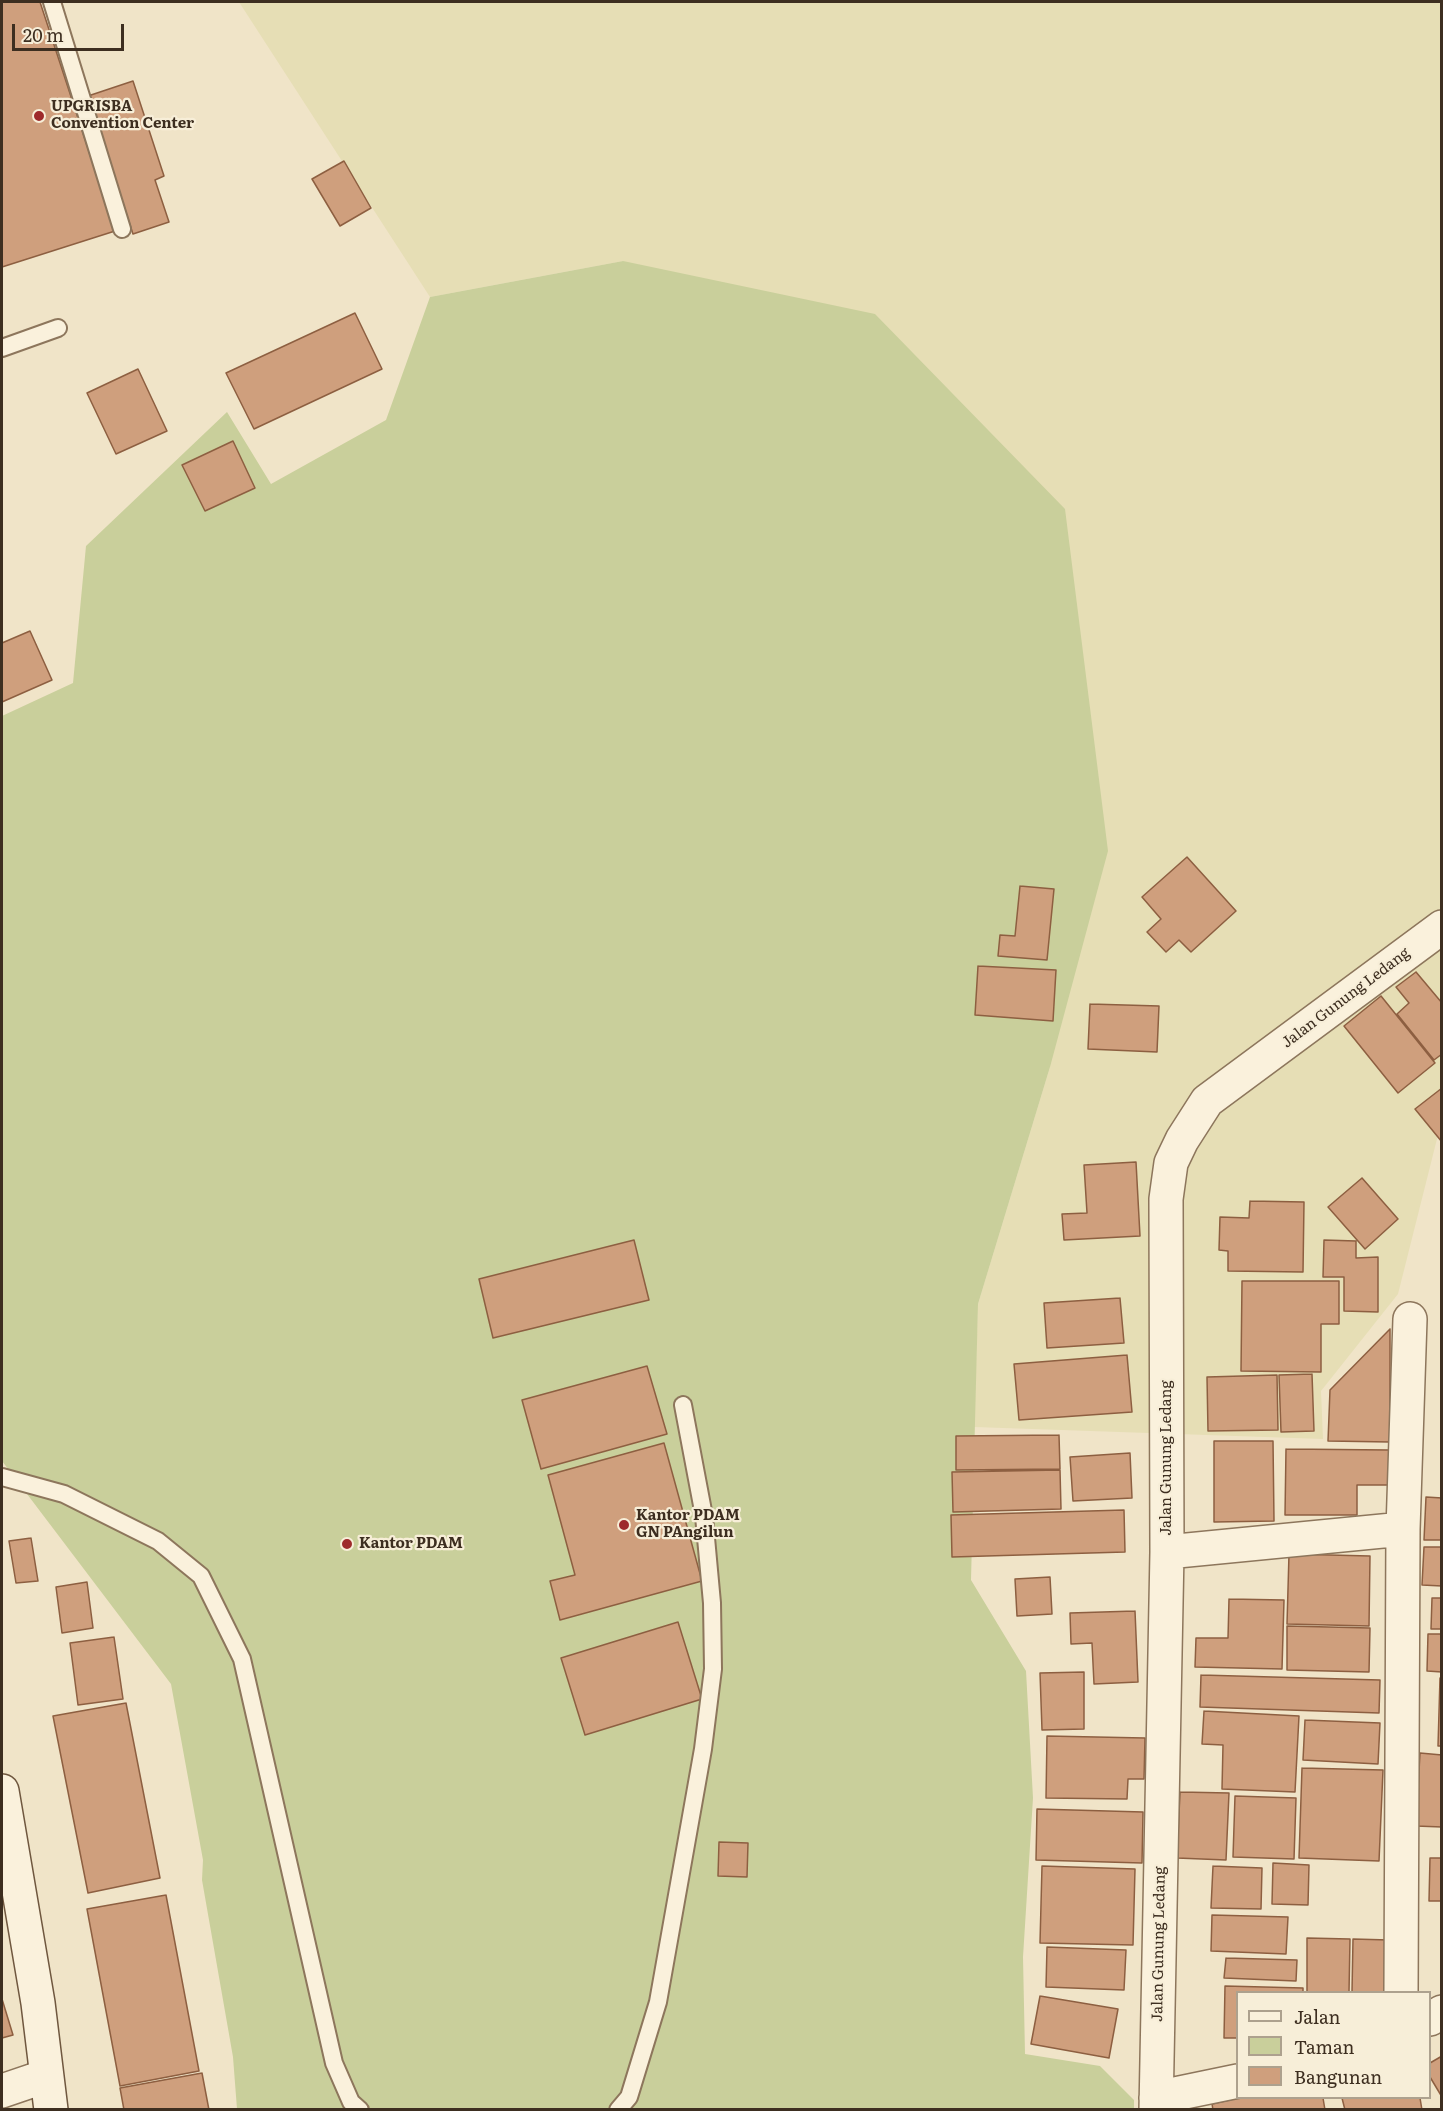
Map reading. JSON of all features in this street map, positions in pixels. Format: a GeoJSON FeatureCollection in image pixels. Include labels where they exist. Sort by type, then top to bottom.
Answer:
{"type":"FeatureCollection","features":[{"type":"Feature","properties":{"kind":"street","name":"Jalan Gunung Ledang"},"geometry":{"type":"LineString","coordinates":[[1156,2104],[1167,1552],[1166,1199],[1172,1163],[1178,1148],[1207,1101],[1439,929]]}},
{"type":"Feature","properties":{"kind":"street"},"geometry":{"type":"LineString","coordinates":[[1401,1991],[1403,1528],[1410,1319]]}},
{"type":"Feature","properties":{"kind":"street"},"geometry":{"type":"LineString","coordinates":[[1167,1552],[1403,1528]]}},
{"type":"Feature","properties":{"kind":"street"},"geometry":{"type":"LineString","coordinates":[[2,1791],[38,2003],[51,2109]]}},
{"type":"Feature","properties":{"kind":"street"},"geometry":{"type":"LineString","coordinates":[[2,2091],[46,2076]]}},
{"type":"Feature","properties":{"kind":"street"},"geometry":{"type":"LineString","coordinates":[[1156,2104],[1236,2082]]}},
{"type":"Feature","properties":{"kind":"lane"},"geometry":{"type":"LineString","coordinates":[[52,2],[122,229]]}},
{"type":"Feature","properties":{"kind":"lane"},"geometry":{"type":"LineString","coordinates":[[2,348],[58,328]]}},
{"type":"Feature","properties":{"kind":"lane"},"geometry":{"type":"LineString","coordinates":[[618,2109],[629,2097],[658,2002],[703,1749],[713,1670],[712,1603],[704,1516],[682,1405]]}},
{"type":"Feature","properties":{"kind":"lane"},"geometry":{"type":"LineString","coordinates":[[2,1477],[64,1494],[158,1541],[201,1576],[242,1659],[334,2063],[351,2102],[360,2109]]}},
{"type":"Feature","properties":{"kind":"shaded area"},"geometry":{"type":"Polygon","coordinates":[[[239,2],[1441,2],[1441,1123],[1398,1294],[1321,1391],[1323,1439],[974,1427],[978,1304],[1050,1067],[623,261],[430,297],[239,2]]]}},
{"type":"Feature","properties":{"kind":"green space"},"geometry":{"type":"Polygon","coordinates":[[[623,261],[875,314],[1065,509],[1108,851],[1050,1067],[978,1304],[971,1580],[1026,1671],[1033,1798],[1023,1957],[1025,2054],[1100,2066],[1134,2100],[1134,2109],[237,2109],[233,2057],[202,1880],[203,1860],[171,1684],[2,1461],[2,716],[73,683],[86,546],[227,412],[271,484],[386,420],[430,297],[623,261]]]}},
{"type":"Feature","properties":{"kind":"building","name":"UPGRISBA Convention Center"},"geometry":{"type":"Polygon","coordinates":[[[2,2],[40,2],[115,231],[2,267],[2,2]]]}},
{"type":"Feature","properties":{"kind":"building"},"geometry":{"type":"Polygon","coordinates":[[[133,81],[164,176],[155,180],[169,222],[133,234],[88,96],[133,81]]]}},
{"type":"Feature","properties":{"kind":"building"},"geometry":{"type":"Polygon","coordinates":[[[344,161],[371,208],[340,226],[312,179],[344,161]]]}},
{"type":"Feature","properties":{"kind":"building"},"geometry":{"type":"Polygon","coordinates":[[[355,313],[382,369],[254,429],[226,373],[355,313]]]}},
{"type":"Feature","properties":{"kind":"building"},"geometry":{"type":"Polygon","coordinates":[[[138,369],[167,431],[116,454],[87,393],[138,369]]]}},
{"type":"Feature","properties":{"kind":"building"},"geometry":{"type":"Polygon","coordinates":[[[233,441],[255,488],[205,511],[182,465],[233,441]]]}},
{"type":"Feature","properties":{"kind":"building"},"geometry":{"type":"Polygon","coordinates":[[[30,631],[52,680],[2,702],[2,643],[30,631]]]}},
{"type":"Feature","properties":{"kind":"building"},"geometry":{"type":"Polygon","coordinates":[[[1187,857],[1236,911],[1191,952],[1179,940],[1166,952],[1147,932],[1161,919],[1142,897],[1187,857]]]}},
{"type":"Feature","properties":{"kind":"building"},"geometry":{"type":"Polygon","coordinates":[[[1020,886],[1054,889],[1047,960],[998,956],[1000,935],[1015,936],[1020,886]]]}},
{"type":"Feature","properties":{"kind":"building"},"geometry":{"type":"Polygon","coordinates":[[[978,966],[1056,970],[1053,1021],[975,1015],[978,966]]]}},
{"type":"Feature","properties":{"kind":"building"},"geometry":{"type":"Polygon","coordinates":[[[1416,972],[1442,1003],[1442,1054],[1434,1060],[1397,1014],[1409,1003],[1396,987],[1416,972]]]}},
{"type":"Feature","properties":{"kind":"building"},"geometry":{"type":"Polygon","coordinates":[[[1381,996],[1435,1063],[1398,1093],[1344,1026],[1381,996]]]}},
{"type":"Feature","properties":{"kind":"building"},"geometry":{"type":"Polygon","coordinates":[[[1090,1004],[1159,1006],[1157,1052],[1088,1049],[1090,1004]]]}},
{"type":"Feature","properties":{"kind":"building"},"geometry":{"type":"Polygon","coordinates":[[[1442,1088],[1442,1142],[1415,1109],[1442,1088]]]}},
{"type":"Feature","properties":{"kind":"building"},"geometry":{"type":"Polygon","coordinates":[[[1136,1162],[1140,1236],[1064,1240],[1062,1214],[1087,1213],[1084,1165],[1136,1162]]]}},
{"type":"Feature","properties":{"kind":"building"},"geometry":{"type":"Polygon","coordinates":[[[1362,1178],[1398,1219],[1365,1249],[1328,1207],[1362,1178]]]}},
{"type":"Feature","properties":{"kind":"building"},"geometry":{"type":"Polygon","coordinates":[[[1250,1201],[1304,1202],[1303,1272],[1228,1271],[1228,1251],[1219,1250],[1220,1217],[1249,1218],[1250,1201]]]}},
{"type":"Feature","properties":{"kind":"building"},"geometry":{"type":"Polygon","coordinates":[[[634,1240],[649,1300],[493,1338],[479,1279],[634,1240]]]}},
{"type":"Feature","properties":{"kind":"building"},"geometry":{"type":"Polygon","coordinates":[[[1324,1240],[1356,1241],[1356,1258],[1378,1257],[1378,1312],[1344,1311],[1344,1277],[1323,1277],[1324,1240]]]}},
{"type":"Feature","properties":{"kind":"building"},"geometry":{"type":"Polygon","coordinates":[[[1242,1281],[1339,1281],[1339,1324],[1321,1324],[1321,1372],[1241,1371],[1242,1281]]]}},
{"type":"Feature","properties":{"kind":"building"},"geometry":{"type":"Polygon","coordinates":[[[1120,1298],[1124,1343],[1047,1348],[1044,1303],[1120,1298]]]}},
{"type":"Feature","properties":{"kind":"building"},"geometry":{"type":"Polygon","coordinates":[[[1390,1329],[1390,1442],[1328,1441],[1330,1390],[1390,1329]]]}},
{"type":"Feature","properties":{"kind":"building"},"geometry":{"type":"Polygon","coordinates":[[[1127,1355],[1132,1412],[1019,1420],[1014,1364],[1127,1355]]]}},
{"type":"Feature","properties":{"kind":"building"},"geometry":{"type":"Polygon","coordinates":[[[647,1366],[667,1434],[541,1469],[522,1400],[647,1366]]]}},
{"type":"Feature","properties":{"kind":"building"},"geometry":{"type":"Polygon","coordinates":[[[1312,1374],[1314,1431],[1281,1432],[1279,1375],[1312,1374]]]}},
{"type":"Feature","properties":{"kind":"building"},"geometry":{"type":"Polygon","coordinates":[[[1277,1375],[1278,1430],[1208,1431],[1207,1377],[1277,1375]]]}},
{"type":"Feature","properties":{"kind":"building"},"geometry":{"type":"Polygon","coordinates":[[[1059,1435],[1060,1469],[956,1470],[956,1436],[1059,1435]]]}},
{"type":"Feature","properties":{"kind":"building"},"geometry":{"type":"Polygon","coordinates":[[[1214,1441],[1273,1441],[1274,1521],[1214,1522],[1214,1441]]]}},
{"type":"Feature","properties":{"kind":"building","name":"Kantor PDAM GN PAngilun"},"geometry":{"type":"Polygon","coordinates":[[[664,1443],[702,1581],[560,1620],[550,1581],[575,1575],[548,1475],[664,1443]]]}},
{"type":"Feature","properties":{"kind":"building"},"geometry":{"type":"Polygon","coordinates":[[[1286,1449],[1389,1450],[1389,1485],[1357,1485],[1357,1515],[1285,1515],[1286,1449]]]}},
{"type":"Feature","properties":{"kind":"building"},"geometry":{"type":"Polygon","coordinates":[[[1130,1453],[1132,1498],[1073,1501],[1070,1457],[1130,1453]]]}},
{"type":"Feature","properties":{"kind":"building"},"geometry":{"type":"Polygon","coordinates":[[[1060,1470],[1061,1509],[953,1512],[952,1472],[1060,1470]]]}},
{"type":"Feature","properties":{"kind":"building"},"geometry":{"type":"Polygon","coordinates":[[[1426,1497],[1442,1498],[1442,1540],[1424,1540],[1426,1497]]]}},
{"type":"Feature","properties":{"kind":"building"},"geometry":{"type":"Polygon","coordinates":[[[1124,1510],[1125,1552],[952,1557],[951,1515],[1124,1510]]]}},
{"type":"Feature","properties":{"kind":"building"},"geometry":{"type":"Polygon","coordinates":[[[31,1538],[38,1581],[16,1583],[9,1541],[31,1538]]]}},
{"type":"Feature","properties":{"kind":"building"},"geometry":{"type":"Polygon","coordinates":[[[1424,1547],[1442,1547],[1442,1586],[1422,1585],[1424,1547]]]}},
{"type":"Feature","properties":{"kind":"building"},"geometry":{"type":"Polygon","coordinates":[[[1289,1554],[1370,1556],[1369,1626],[1287,1624],[1289,1554]]]}},
{"type":"Feature","properties":{"kind":"building"},"geometry":{"type":"Polygon","coordinates":[[[1050,1577],[1052,1614],[1017,1616],[1015,1579],[1050,1577]]]}},
{"type":"Feature","properties":{"kind":"building"},"geometry":{"type":"Polygon","coordinates":[[[87,1582],[93,1628],[62,1633],[56,1587],[87,1582]]]}},
{"type":"Feature","properties":{"kind":"building"},"geometry":{"type":"Polygon","coordinates":[[[1432,1598],[1442,1598],[1442,1629],[1431,1629],[1432,1598]]]}},
{"type":"Feature","properties":{"kind":"building"},"geometry":{"type":"Polygon","coordinates":[[[1229,1599],[1284,1600],[1282,1669],[1195,1667],[1196,1638],[1228,1638],[1229,1599]]]}},
{"type":"Feature","properties":{"kind":"building"},"geometry":{"type":"Polygon","coordinates":[[[1135,1611],[1138,1682],[1094,1684],[1092,1643],[1071,1644],[1070,1613],[1135,1611]]]}},
{"type":"Feature","properties":{"kind":"building"},"geometry":{"type":"Polygon","coordinates":[[[678,1622],[702,1699],[585,1735],[561,1658],[678,1622]]]}},
{"type":"Feature","properties":{"kind":"building"},"geometry":{"type":"Polygon","coordinates":[[[1287,1626],[1370,1628],[1369,1672],[1287,1670],[1287,1626]]]}},
{"type":"Feature","properties":{"kind":"building"},"geometry":{"type":"Polygon","coordinates":[[[1428,1634],[1442,1634],[1442,1672],[1427,1671],[1428,1634]]]}},
{"type":"Feature","properties":{"kind":"building"},"geometry":{"type":"Polygon","coordinates":[[[114,1637],[123,1699],[78,1705],[70,1643],[114,1637]]]}},
{"type":"Feature","properties":{"kind":"building"},"geometry":{"type":"Polygon","coordinates":[[[1084,1672],[1084,1729],[1042,1730],[1040,1673],[1084,1672]]]}},
{"type":"Feature","properties":{"kind":"building"},"geometry":{"type":"Polygon","coordinates":[[[1201,1675],[1380,1680],[1379,1713],[1200,1707],[1201,1675]]]}},
{"type":"Feature","properties":{"kind":"building"},"geometry":{"type":"Polygon","coordinates":[[[1440,1678],[1442,1678],[1442,1746],[1438,1746],[1440,1678]]]}},
{"type":"Feature","properties":{"kind":"building"},"geometry":{"type":"Polygon","coordinates":[[[126,1703],[160,1878],[88,1893],[53,1716],[126,1703]]]}},
{"type":"Feature","properties":{"kind":"building"},"geometry":{"type":"Polygon","coordinates":[[[1204,1711],[1299,1716],[1295,1792],[1222,1789],[1223,1745],[1202,1744],[1204,1711]]]}},
{"type":"Feature","properties":{"kind":"building"},"geometry":{"type":"Polygon","coordinates":[[[1305,1720],[1380,1723],[1378,1764],[1303,1760],[1305,1720]]]}},
{"type":"Feature","properties":{"kind":"building"},"geometry":{"type":"Polygon","coordinates":[[[1047,1736],[1145,1738],[1144,1779],[1128,1779],[1127,1799],[1046,1798],[1047,1736]]]}},
{"type":"Feature","properties":{"kind":"building"},"geometry":{"type":"Polygon","coordinates":[[[1420,1753],[1442,1755],[1442,1827],[1416,1826],[1420,1753]]]}},
{"type":"Feature","properties":{"kind":"building"},"geometry":{"type":"Polygon","coordinates":[[[1302,1768],[1383,1770],[1379,1861],[1299,1858],[1302,1768]]]}},
{"type":"Feature","properties":{"kind":"building"},"geometry":{"type":"Polygon","coordinates":[[[1180,1792],[1229,1793],[1226,1860],[1177,1858],[1180,1792]]]}},
{"type":"Feature","properties":{"kind":"building"},"geometry":{"type":"Polygon","coordinates":[[[1235,1796],[1296,1798],[1294,1859],[1233,1857],[1235,1796]]]}},
{"type":"Feature","properties":{"kind":"building"},"geometry":{"type":"Polygon","coordinates":[[[1037,1809],[1143,1812],[1142,1863],[1036,1860],[1037,1809]]]}},
{"type":"Feature","properties":{"kind":"building"},"geometry":{"type":"Polygon","coordinates":[[[719,1842],[748,1843],[747,1877],[718,1876],[719,1842]]]}},
{"type":"Feature","properties":{"kind":"building"},"geometry":{"type":"Polygon","coordinates":[[[1430,1858],[1442,1858],[1442,1901],[1429,1901],[1430,1858]]]}},
{"type":"Feature","properties":{"kind":"building"},"geometry":{"type":"Polygon","coordinates":[[[1273,1863],[1309,1865],[1308,1905],[1272,1904],[1273,1863]]]}},
{"type":"Feature","properties":{"kind":"building"},"geometry":{"type":"Polygon","coordinates":[[[1042,1866],[1135,1869],[1133,1945],[1040,1943],[1042,1866]]]}},
{"type":"Feature","properties":{"kind":"building"},"geometry":{"type":"Polygon","coordinates":[[[1213,1866],[1262,1868],[1261,1909],[1211,1908],[1213,1866]]]}},
{"type":"Feature","properties":{"kind":"building"},"geometry":{"type":"Polygon","coordinates":[[[166,1895],[199,2071],[120,2086],[87,1909],[166,1895]]]}},
{"type":"Feature","properties":{"kind":"building"},"geometry":{"type":"Polygon","coordinates":[[[1212,1915],[1288,1917],[1286,1954],[1211,1951],[1212,1915]]]}},
{"type":"Feature","properties":{"kind":"building"},"geometry":{"type":"Polygon","coordinates":[[[1307,1938],[1350,1939],[1349,1991],[1307,1991],[1307,1938]]]}},
{"type":"Feature","properties":{"kind":"building"},"geometry":{"type":"Polygon","coordinates":[[[1353,1939],[1389,1940],[1388,1991],[1352,1991],[1353,1939]]]}},
{"type":"Feature","properties":{"kind":"building"},"geometry":{"type":"Polygon","coordinates":[[[1047,1947],[1126,1950],[1124,1990],[1046,1987],[1047,1947]]]}},
{"type":"Feature","properties":{"kind":"building"},"geometry":{"type":"Polygon","coordinates":[[[1226,1958],[1297,1960],[1296,1981],[1224,1978],[1226,1958]]]}},
{"type":"Feature","properties":{"kind":"building"},"geometry":{"type":"Polygon","coordinates":[[[1225,1986],[1303,1988],[1303,1991],[1236,1991],[1236,2038],[1224,2038],[1225,1986]]]}},
{"type":"Feature","properties":{"kind":"building"},"geometry":{"type":"Polygon","coordinates":[[[1040,1996],[1118,2009],[1109,2058],[1031,2044],[1040,1996]]]}},
{"type":"Feature","properties":{"kind":"building"},"geometry":{"type":"Polygon","coordinates":[[[2,1999],[13,2035],[2,2038],[2,1999]]]}},
{"type":"Feature","properties":{"kind":"building"},"geometry":{"type":"Polygon","coordinates":[[[1442,2056],[1442,2097],[1431,2079],[1431,2062],[1442,2056]]]}},
{"type":"Feature","properties":{"kind":"building"},"geometry":{"type":"Polygon","coordinates":[[[202,2073],[209,2110],[124,2110],[120,2088],[202,2073]]]}},
{"type":"Feature","properties":{"kind":"building"},"geometry":{"type":"Polygon","coordinates":[[[1236,2098],[1323,2099],[1325,2110],[1213,2110],[1212,2104],[1236,2098]]]}},
{"type":"Feature","properties":{"kind":"building"},"geometry":{"type":"Polygon","coordinates":[[[1342,2099],[1420,2099],[1422,2110],[1345,2110],[1342,2099]]]}},
{"type":"Feature","properties":{"kind":"place","name":"UPGRISBA Convention Center"},"geometry":{"type":"Point","coordinates":[39,116]}},
{"type":"Feature","properties":{"kind":"place","name":"Kantor PDAM GN PAngilun"},"geometry":{"type":"Point","coordinates":[624,1525]}},
{"type":"Feature","properties":{"kind":"place","name":"Kantor PDAM"},"geometry":{"type":"Point","coordinates":[347,1544]}}]}
